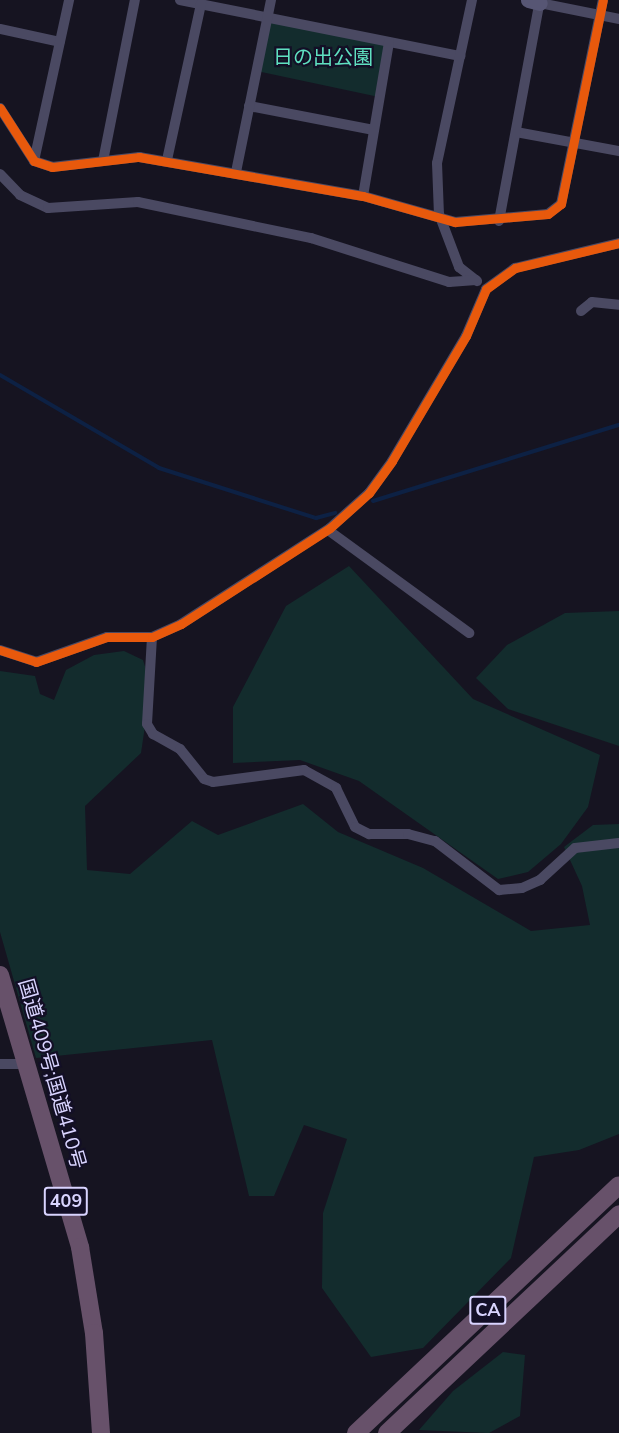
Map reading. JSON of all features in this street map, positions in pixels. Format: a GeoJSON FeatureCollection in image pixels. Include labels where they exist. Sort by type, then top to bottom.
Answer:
{"type":"FeatureCollection","features":[{"type":"Feature","properties":{"kind":"highway","name":"国道409号;国道410号"},"geometry":{"type":"LineString","coordinates":[[0,975],[80,1247],[94,1333],[101,1433]]}},
{"type":"Feature","properties":{"kind":"highway","name":"CA"},"geometry":{"type":"LineString","coordinates":[[356,1433],[619,1185]]}},
{"type":"Feature","properties":{"kind":"highway","name":"CA"},"geometry":{"type":"LineString","coordinates":[[387,1433],[619,1214]]}},
{"type":"Feature","properties":{"kind":"street"},"geometry":{"type":"LineString","coordinates":[[34,161],[69,0]]}},
{"type":"Feature","properties":{"kind":"street"},"geometry":{"type":"LineString","coordinates":[[103,161],[135,0]]}},
{"type":"Feature","properties":{"kind":"street"},"geometry":{"type":"LineString","coordinates":[[180,0],[460,56]]}},
{"type":"Feature","properties":{"kind":"street"},"geometry":{"type":"LineString","coordinates":[[236,172],[271,0]]}},
{"type":"Feature","properties":{"kind":"street"},"geometry":{"type":"LineString","coordinates":[[472,0],[437,163],[440,214],[459,267],[486,289]]}},
{"type":"Feature","properties":{"kind":"street"},"geometry":{"type":"LineString","coordinates":[[0,108],[34,161],[52,167],[103,161],[167,160],[363,196],[440,214],[455,222],[479,217],[499,221],[558,210],[603,0]]}},
{"type":"Feature","properties":{"kind":"street"},"geometry":{"type":"LineString","coordinates":[[499,221],[516,132],[536,1],[619,19]]}},
{"type":"Feature","properties":{"kind":"street"},"geometry":{"type":"LineString","coordinates":[[167,160],[201,4]]}},
{"type":"Feature","properties":{"kind":"street"},"geometry":{"type":"LineString","coordinates":[[0,29],[60,42]]}},
{"type":"Feature","properties":{"kind":"street"},"geometry":{"type":"LineString","coordinates":[[363,196],[389,42]]}},
{"type":"Feature","properties":{"kind":"street"},"geometry":{"type":"LineString","coordinates":[[249,106],[374,130]]}},
{"type":"Feature","properties":{"kind":"street"},"geometry":{"type":"LineString","coordinates":[[516,132],[619,152]]}},
{"type":"Feature","properties":{"kind":"street"},"geometry":{"type":"LineString","coordinates":[[0,174],[20,195],[48,208],[138,202],[310,238],[449,282],[476,280]]}},
{"type":"Feature","properties":{"kind":"street"},"geometry":{"type":"LineString","coordinates":[[0,650],[36,662],[107,638],[152,636],[182,624],[328,530],[369,493],[392,461],[466,336],[486,289],[515,268],[619,243]]}},
{"type":"Feature","properties":{"kind":"street"},"geometry":{"type":"LineString","coordinates":[[581,311],[592,302],[619,305]]}},
{"type":"Feature","properties":{"kind":"street"},"geometry":{"type":"LineString","coordinates":[[328,530],[469,633]]}},
{"type":"Feature","properties":{"kind":"street"},"geometry":{"type":"LineString","coordinates":[[152,636],[147,724],[153,734],[180,749],[204,779],[213,782],[304,770],[336,788],[355,827],[369,834],[408,834],[435,841],[499,890],[522,888],[540,880],[575,848],[619,843]]}},
{"type":"Feature","properties":{"kind":"street"},"geometry":{"type":"LineString","coordinates":[[0,1064],[25,1064]]}},
{"type":"Feature","properties":{"kind":"green space","name":"日の出公園"},"geometry":{"type":"Polygon","coordinates":[[[267,17],[389,43],[378,97],[256,71],[267,17]]]}},
{"type":"Feature","properties":{"kind":"green space"},"geometry":{"type":"Polygon","coordinates":[[[349,566],[473,699],[600,755],[588,807],[561,844],[528,872],[498,879],[359,781],[300,760],[233,763],[233,707],[286,606],[349,566]]]}},
{"type":"Feature","properties":{"kind":"green space"},"geometry":{"type":"Polygon","coordinates":[[[619,611],[619,746],[508,709],[476,678],[507,645],[565,613],[619,611]]]}},
{"type":"Feature","properties":{"kind":"green space"},"geometry":{"type":"Polygon","coordinates":[[[124,651],[143,660],[151,686],[141,753],[85,806],[87,870],[130,874],[192,821],[218,835],[303,804],[338,832],[423,868],[531,931],[590,925],[582,886],[564,847],[593,825],[619,824],[619,1134],[579,1150],[534,1157],[511,1258],[423,1348],[371,1357],[322,1288],[323,1213],[347,1139],[304,1125],[274,1196],[249,1196],[212,1040],[36,1058],[0,932],[0,671],[35,676],[40,694],[54,700],[66,670],[94,655],[124,651]]]}},
{"type":"Feature","properties":{"kind":"green space"},"geometry":{"type":"Polygon","coordinates":[[[503,1352],[525,1355],[520,1416],[489,1433],[419,1430],[453,1391],[503,1352]]]}},
{"type":"Feature","properties":{"kind":"waterway"},"geometry":{"type":"LineString","coordinates":[[0,375],[159,468],[316,518],[335,513]]}},
{"type":"Feature","properties":{"kind":"waterway"},"geometry":{"type":"LineString","coordinates":[[373,501],[619,425]]}},
{"type":"Feature","properties":{"kind":"cycle path"},"geometry":{"type":"LineString","coordinates":[[0,108],[34,161],[52,167],[139,157],[363,196],[455,222],[548,214],[561,204],[603,0]]}},
{"type":"Feature","properties":{"kind":"cycle path"},"geometry":{"type":"LineString","coordinates":[[0,650],[36,662],[107,637],[152,637],[181,624],[330,528],[369,493],[392,461],[466,336],[486,289],[515,268],[619,243]]}}]}
